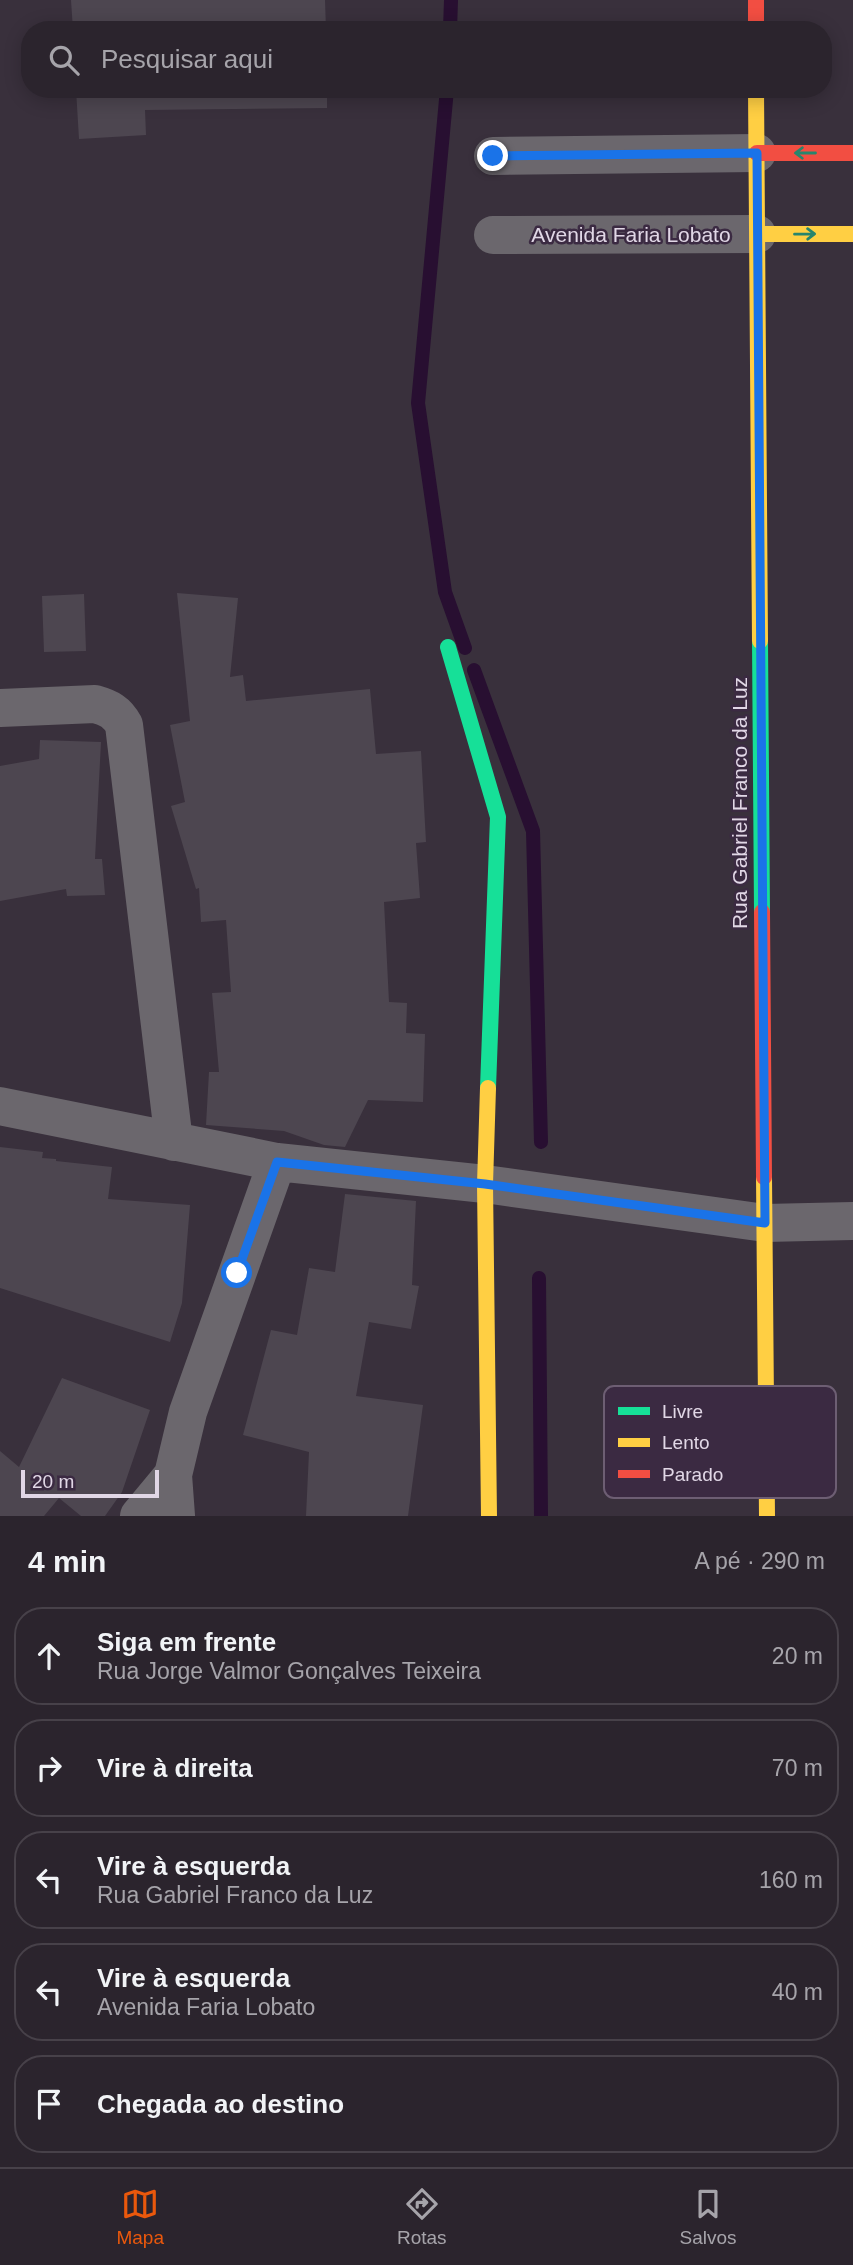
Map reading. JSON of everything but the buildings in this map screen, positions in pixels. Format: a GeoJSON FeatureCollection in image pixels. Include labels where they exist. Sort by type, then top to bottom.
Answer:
{"type":"FeatureCollection","features":[{"type":"Feature","properties":{"kind":"street"},"geometry":{"type":"LineString","coordinates":[[756,0],[756,21]]}},
{"type":"Feature","properties":{"kind":"street","name":"Rua Gabriel Franco da Luz"},"geometry":{"type":"LineString","coordinates":[[756,98],[766,1386]]}},
{"type":"Feature","properties":{"kind":"street"},"geometry":{"type":"LineString","coordinates":[[493,156],[853,153]]}},
{"type":"Feature","properties":{"kind":"street","name":"Avenida Faria Lobato"},"geometry":{"type":"LineString","coordinates":[[493,235],[853,234]]}},
{"type":"Feature","properties":{"kind":"street"},"geometry":{"type":"LineString","coordinates":[[448,648],[498,817],[485,1184],[489,1516]]}},
{"type":"Feature","properties":{"kind":"street"},"geometry":{"type":"LineString","coordinates":[[0,708],[95,704],[107,707],[118,715],[124,725],[174,1142]]}},
{"type":"Feature","properties":{"kind":"street"},"geometry":{"type":"LineString","coordinates":[[0,1106],[277,1162],[485,1184],[765,1223],[853,1222]]}},
{"type":"Feature","properties":{"kind":"street"},"geometry":{"type":"LineString","coordinates":[[176,1516],[173,1475],[188,1412],[277,1162]]}},
{"type":"Feature","properties":{"kind":"street"},"geometry":{"type":"LineString","coordinates":[[139,1516],[173,1475]]}},
{"type":"Feature","properties":{"kind":"street","name":"Rua Gabriel Franco da Luz"},"geometry":{"type":"LineString","coordinates":[[767,1498],[767,1516]]}},
{"type":"Feature","properties":{"kind":"waterway"},"geometry":{"type":"LineString","coordinates":[[450,21],[451,0]]}},
{"type":"Feature","properties":{"kind":"waterway"},"geometry":{"type":"LineString","coordinates":[[446,98],[418,403],[445,592],[465,648]]}},
{"type":"Feature","properties":{"kind":"waterway"},"geometry":{"type":"LineString","coordinates":[[474,670],[533,831],[541,1142]]}},
{"type":"Feature","properties":{"kind":"waterway"},"geometry":{"type":"LineString","coordinates":[[539,1278],[541,1516]]}},
{"type":"Feature","properties":{"kind":"traffic: fast"},"geometry":{"type":"LineString","coordinates":[[760,641],[762,912]]}},
{"type":"Feature","properties":{"kind":"traffic: fast"},"geometry":{"type":"LineString","coordinates":[[448,647],[498,817],[488,1088]]}},
{"type":"Feature","properties":{"kind":"traffic: slow"},"geometry":{"type":"LineString","coordinates":[[756,98],[760,641]]}},
{"type":"Feature","properties":{"kind":"traffic: slow"},"geometry":{"type":"LineString","coordinates":[[757,234],[853,234]]}},
{"type":"Feature","properties":{"kind":"traffic: slow"},"geometry":{"type":"LineString","coordinates":[[488,1088],[485,1184],[489,1516]]}},
{"type":"Feature","properties":{"kind":"traffic: slow"},"geometry":{"type":"LineString","coordinates":[[764,1177],[766,1386]]}},
{"type":"Feature","properties":{"kind":"traffic: slow"},"geometry":{"type":"LineString","coordinates":[[767,1498],[767,1516]]}},
{"type":"Feature","properties":{"kind":"traffic: jam"},"geometry":{"type":"LineString","coordinates":[[756,0],[756,21]]}},
{"type":"Feature","properties":{"kind":"traffic: jam"},"geometry":{"type":"LineString","coordinates":[[757,153],[853,153]]}},
{"type":"Feature","properties":{"kind":"traffic: jam"},"geometry":{"type":"LineString","coordinates":[[762,912],[764,1177]]}},
{"type":"Feature","properties":{"kind":"route"},"geometry":{"type":"LineString","coordinates":[[237,1273],[277,1162],[485,1184],[765,1223],[757,153],[493,156]]}}]}
